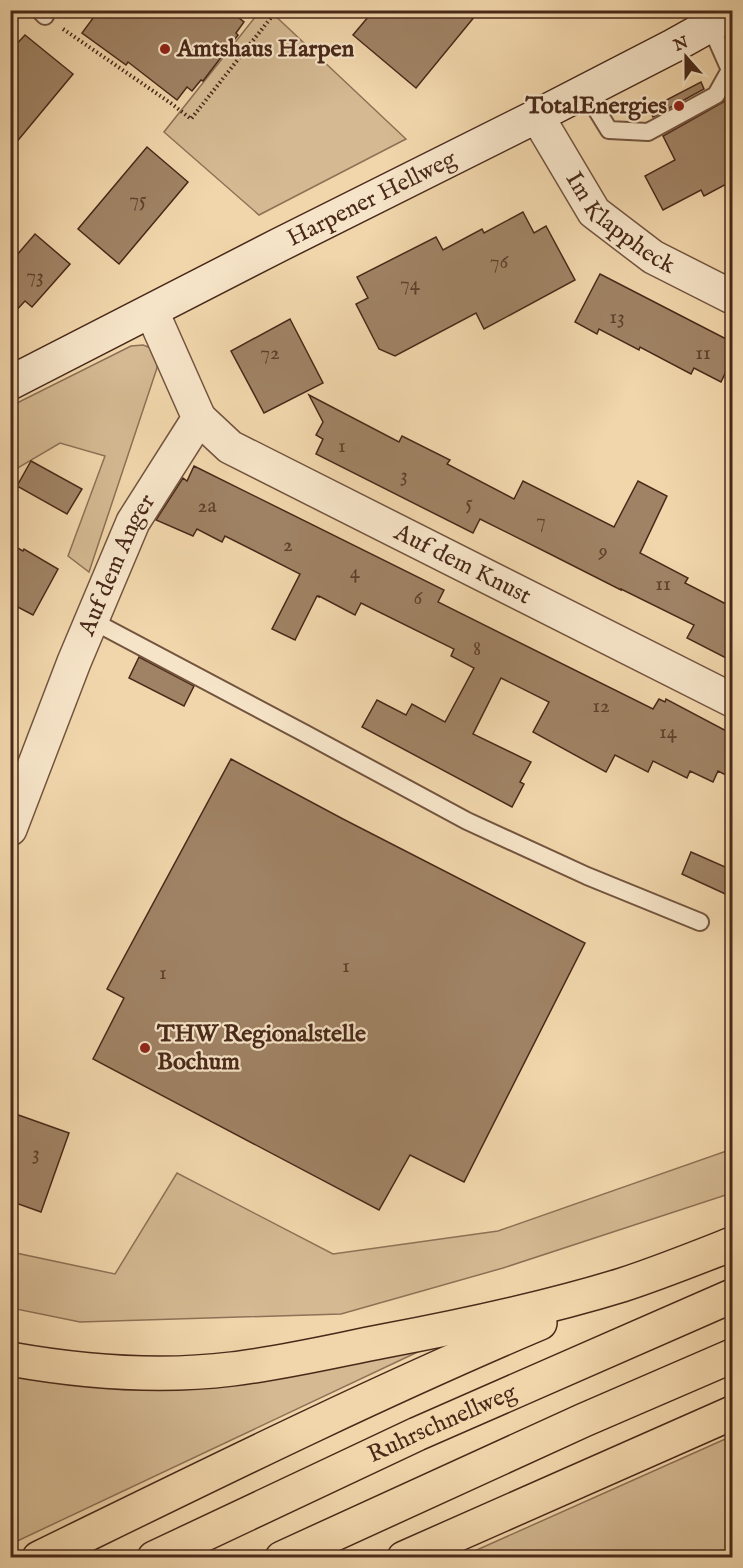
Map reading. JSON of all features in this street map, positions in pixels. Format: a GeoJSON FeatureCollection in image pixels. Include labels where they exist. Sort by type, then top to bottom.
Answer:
{"type":"FeatureCollection","features":[{"type":"Feature","properties":{"kind":"highway"},"geometry":{"type":"LineString","coordinates":[[10,1359],[67,1368],[136,1373],[231,1369],[288,1360],[431,1332],[580,1297],[624,1284],[732,1244]]}},
{"type":"Feature","properties":{"kind":"highway"},"geometry":{"type":"LineString","coordinates":[[39,1557],[421,1375],[675,1266]]}},
{"type":"Feature","properties":{"kind":"highway","name":"Ruhrschnellweg"},"geometry":{"type":"LineString","coordinates":[[154,1557],[417,1434],[732,1296]]}},
{"type":"Feature","properties":{"kind":"highway"},"geometry":{"type":"LineString","coordinates":[[282,1557],[543,1438],[732,1356]]}},
{"type":"Feature","properties":{"kind":"highway"},"geometry":{"type":"LineString","coordinates":[[404,1557],[732,1413]]}},
{"type":"Feature","properties":{"kind":"street","name":"Harpener Hellweg"},"geometry":{"type":"LineString","coordinates":[[10,383],[537,116],[721,19]]}},
{"type":"Feature","properties":{"kind":"street","name":"Im Klappheck"},"geometry":{"type":"LineString","coordinates":[[537,116],[594,212],[653,257],[732,297]]}},
{"type":"Feature","properties":{"kind":"street"},"geometry":{"type":"LineString","coordinates":[[152,312],[199,418]]}},
{"type":"Feature","properties":{"kind":"street","name":"Auf dem Anger"},"geometry":{"type":"LineString","coordinates":[[10,829],[70,673],[133,522],[199,418]]}},
{"type":"Feature","properties":{"kind":"street","name":"Auf dem Knust"},"geometry":{"type":"LineString","coordinates":[[199,418],[230,447],[732,700]]}},
{"type":"Feature","properties":{"kind":"lane"},"geometry":{"type":"LineString","coordinates":[[585,91],[609,130],[648,132],[716,95],[730,70],[721,19]]}},
{"type":"Feature","properties":{"kind":"lane"},"geometry":{"type":"LineString","coordinates":[[92,620],[467,821],[587,876],[700,922]]}},
{"type":"Feature","properties":{"kind":"path"},"geometry":{"type":"LineString","coordinates":[[42,13],[191,119],[277,10]]}},
{"type":"Feature","properties":{"kind":"shaded area"},"geometry":{"type":"Polygon","coordinates":[[[269,10],[406,139],[259,215],[164,132],[260,11],[269,10]]]}},
{"type":"Feature","properties":{"kind":"shaded area"},"geometry":{"type":"Polygon","coordinates":[[[143,345],[151,348],[156,357],[157,368],[89,572],[68,556],[105,456],[60,443],[11,472],[11,406],[131,346],[143,345]]]}},
{"type":"Feature","properties":{"kind":"shaded area"},"geometry":{"type":"Polygon","coordinates":[[[732,1149],[732,1193],[503,1268],[341,1314],[80,1322],[11,1308],[11,1252],[115,1274],[177,1173],[333,1254],[498,1231],[732,1149]]]}},
{"type":"Feature","properties":{"kind":"shaded area"},"geometry":{"type":"Polygon","coordinates":[[[424,1349],[11,1544],[11,1373],[424,1349]]]}},
{"type":"Feature","properties":{"kind":"shaded area"},"geometry":{"type":"Polygon","coordinates":[[[732,1436],[732,1557],[461,1557],[732,1436]]]}},
{"type":"Feature","properties":{"kind":"building","name":"Amtshaus Harpen"},"geometry":{"type":"Polygon","coordinates":[[[99,10],[229,10],[244,22],[236,33],[238,35],[203,81],[201,80],[192,91],[187,87],[177,100],[128,62],[126,65],[82,33],[99,10]]]}},
{"type":"Feature","properties":{"kind":"building"},"geometry":{"type":"Polygon","coordinates":[[[374,10],[480,10],[416,88],[353,35],[374,10]]]}},
{"type":"Feature","properties":{"kind":"building"},"geometry":{"type":"Polygon","coordinates":[[[25,35],[73,74],[10,150],[10,51],[25,35]]]}},
{"type":"Feature","properties":{"kind":"building"},"geometry":{"type":"Polygon","coordinates":[[[701,82],[704,89],[653,117],[649,109],[701,82]]]}},
{"type":"Feature","properties":{"kind":"building"},"geometry":{"type":"Polygon","coordinates":[[[732,97],[732,181],[704,196],[701,190],[663,210],[645,176],[675,160],[663,136],[732,97]]]}},
{"type":"Feature","properties":{"kind":"building"},"geometry":{"type":"Polygon","coordinates":[[[147,147],[188,182],[119,264],[78,229],[147,147]]]}},
{"type":"Feature","properties":{"kind":"building"},"geometry":{"type":"Polygon","coordinates":[[[523,212],[534,233],[546,226],[575,280],[484,329],[476,313],[395,356],[379,349],[356,304],[368,298],[357,277],[436,237],[443,250],[482,229],[484,233],[523,212]]]}},
{"type":"Feature","properties":{"kind":"building"},"geometry":{"type":"Polygon","coordinates":[[[35,234],[70,264],[32,307],[25,301],[10,317],[10,263],[35,234]]]}},
{"type":"Feature","properties":{"kind":"building"},"geometry":{"type":"Polygon","coordinates":[[[600,274],[732,342],[732,359],[721,382],[694,368],[691,374],[640,347],[639,350],[599,329],[597,334],[575,322],[600,274]]]}},
{"type":"Feature","properties":{"kind":"building"},"geometry":{"type":"Polygon","coordinates":[[[290,319],[323,383],[264,413],[231,351],[290,319]]]}},
{"type":"Feature","properties":{"kind":"building"},"geometry":{"type":"Polygon","coordinates":[[[309,395],[399,442],[402,436],[450,460],[447,464],[514,499],[523,481],[614,527],[638,481],[667,496],[640,553],[688,578],[685,583],[732,607],[732,661],[687,638],[694,625],[480,519],[473,533],[316,454],[323,439],[316,435],[323,422],[309,395]]]}},
{"type":"Feature","properties":{"kind":"building"},"geometry":{"type":"Polygon","coordinates":[[[31,461],[82,489],[67,514],[17,486],[31,461]]]}},
{"type":"Feature","properties":{"kind":"building"},"geometry":{"type":"Polygon","coordinates":[[[194,466],[444,590],[438,602],[653,709],[659,699],[665,702],[666,699],[732,734],[732,778],[718,771],[713,782],[690,771],[687,778],[653,761],[648,772],[615,755],[606,772],[533,732],[549,702],[501,678],[473,734],[531,762],[520,782],[524,784],[512,807],[362,727],[377,700],[406,715],[412,704],[445,722],[474,668],[451,656],[454,649],[361,603],[355,615],[317,596],[295,640],[272,629],[300,574],[225,536],[222,542],[197,529],[193,536],[156,520],[183,478],[187,481],[194,466]]]}},
{"type":"Feature","properties":{"kind":"building"},"geometry":{"type":"Polygon","coordinates":[[[10,544],[23,551],[24,549],[58,569],[33,615],[10,603],[10,544]]]}},
{"type":"Feature","properties":{"kind":"building"},"geometry":{"type":"Polygon","coordinates":[[[139,657],[194,686],[184,706],[129,678],[139,657]]]}},
{"type":"Feature","properties":{"kind":"building"},"geometry":{"type":"Polygon","coordinates":[[[231,759],[585,943],[464,1182],[410,1155],[379,1210],[93,1059],[124,998],[107,989],[231,759]]]}},
{"type":"Feature","properties":{"kind":"building"},"geometry":{"type":"Polygon","coordinates":[[[691,852],[732,870],[732,897],[682,874],[691,852]]]}},
{"type":"Feature","properties":{"kind":"building"},"geometry":{"type":"Polygon","coordinates":[[[10,1112],[69,1133],[41,1212],[10,1201],[10,1112]]]}},
{"type":"Feature","properties":{"kind":"place","name":"Amtshaus Harpen"},"geometry":{"type":"Point","coordinates":[165,49]}},
{"type":"Feature","properties":{"kind":"place","name":"TotalEnergies"},"geometry":{"type":"Point","coordinates":[679,106]}},
{"type":"Feature","properties":{"kind":"place","name":"THW Regionalstelle Bochum"},"geometry":{"type":"Point","coordinates":[145,1048]}}]}
